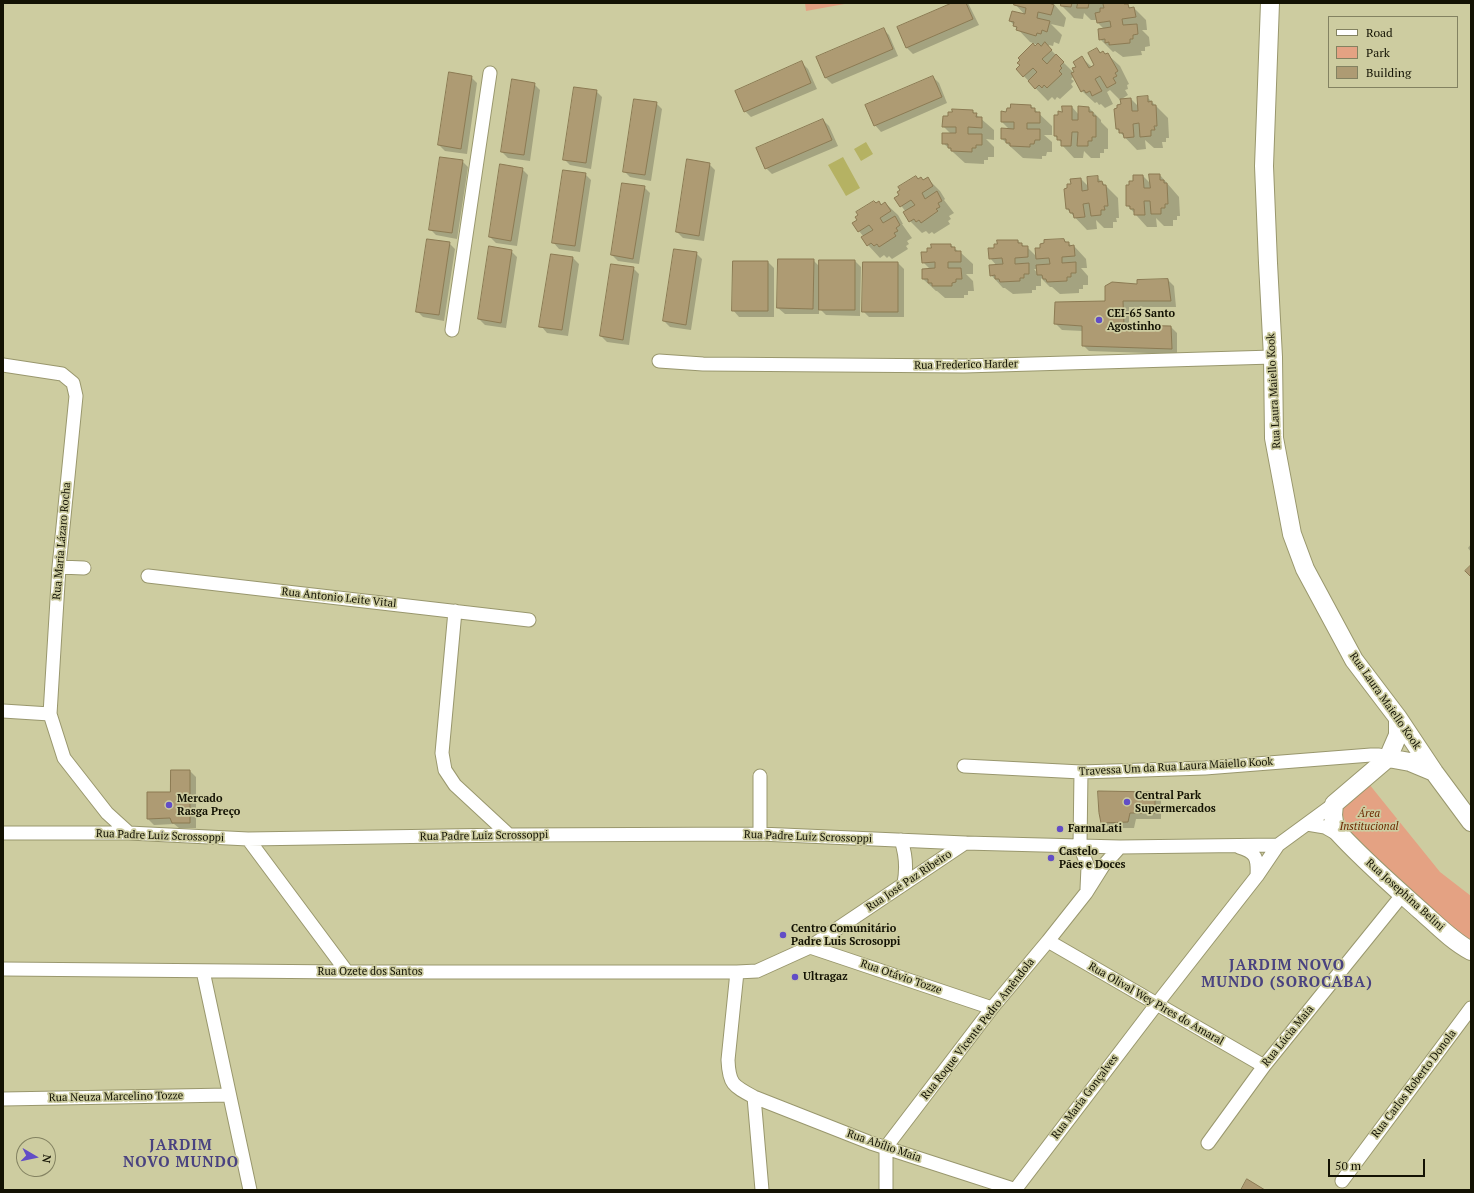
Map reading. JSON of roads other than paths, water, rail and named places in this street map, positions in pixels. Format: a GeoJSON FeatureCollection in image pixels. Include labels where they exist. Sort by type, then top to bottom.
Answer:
{"type":"FeatureCollection","features":[{"type":"Feature","properties":{"kind":"main road","name":"Rua Laura Maiello Kook"},"geometry":{"type":"LineString","coordinates":[[1270,3],[1264,166],[1273,357],[1274,438],[1292,534],[1305,569],[1354,660],[1398,718],[1434,772],[1471,822]]}},
{"type":"Feature","properties":{"kind":"main road"},"geometry":{"type":"LineString","coordinates":[[1334,804],[1388,758],[1398,735],[1398,718]]}},
{"type":"Feature","properties":{"kind":"main road"},"geometry":{"type":"LineString","coordinates":[[1388,758],[1410,762],[1434,772]]}},
{"type":"Feature","properties":{"kind":"main road","name":"Rua Josephina Belini"},"geometry":{"type":"LineString","coordinates":[[1334,804],[1333,822],[1335,829],[1342,837],[1444,932],[1471,951]]}},
{"type":"Feature","properties":{"kind":"street"},"geometry":{"type":"LineString","coordinates":[[452,330],[490,73]]}},
{"type":"Feature","properties":{"kind":"street","name":"Rua Frederico Harder"},"geometry":{"type":"LineString","coordinates":[[659,361],[703,364],[964,366],[1273,357]]}},
{"type":"Feature","properties":{"kind":"street","name":"Rua Maria Lázaro Rocha"},"geometry":{"type":"LineString","coordinates":[[3,365],[62,374],[73,383],[76,396],[59,567],[50,714]]}},
{"type":"Feature","properties":{"kind":"street"},"geometry":{"type":"LineString","coordinates":[[59,567],[84,568]]}},
{"type":"Feature","properties":{"kind":"street","name":"Rua Antonio Leite Vital"},"geometry":{"type":"LineString","coordinates":[[148,576],[529,620]]}},
{"type":"Feature","properties":{"kind":"street"},"geometry":{"type":"LineString","coordinates":[[455,611],[442,753],[445,770],[455,785],[509,835]]}},
{"type":"Feature","properties":{"kind":"street"},"geometry":{"type":"LineString","coordinates":[[3,711],[50,714],[64,758],[107,813],[129,833]]}},
{"type":"Feature","properties":{"kind":"street","name":"Travessa Um da Rua Laura Maiello Kook"},"geometry":{"type":"LineString","coordinates":[[964,766],[1081,772],[1205,768],[1371,755],[1388,758]]}},
{"type":"Feature","properties":{"kind":"street"},"geometry":{"type":"LineString","coordinates":[[1081,772],[1080,846],[1088,867],[1086,893]]}},
{"type":"Feature","properties":{"kind":"street"},"geometry":{"type":"LineString","coordinates":[[760,776],[760,834]]}},
{"type":"Feature","properties":{"kind":"street"},"geometry":{"type":"LineString","coordinates":[[1307,824],[1334,804]]}},
{"type":"Feature","properties":{"kind":"street","name":"Rua Josephina Belini"},"geometry":{"type":"LineString","coordinates":[[1307,824],[1325,827],[1342,837]]}},
{"type":"Feature","properties":{"kind":"street","name":"Rua Maria Gonçalves"},"geometry":{"type":"LineString","coordinates":[[1015,1190],[1156,1004],[1257,876],[1278,845],[1307,824]]}},
{"type":"Feature","properties":{"kind":"street","name":"Rua Padre Luiz Scrossoppi"},"geometry":{"type":"LineString","coordinates":[[3,833],[129,833],[248,839],[509,835],[760,834],[965,843],[1120,847],[1278,845]]}},
{"type":"Feature","properties":{"kind":"street"},"geometry":{"type":"LineString","coordinates":[[248,839],[347,972]]}},
{"type":"Feature","properties":{"kind":"street"},"geometry":{"type":"LineString","coordinates":[[901,840],[905,851],[906,865],[904,883]]}},
{"type":"Feature","properties":{"kind":"street","name":"Rua José Paz Ribeiro"},"geometry":{"type":"LineString","coordinates":[[737,972],[757,971],[810,947],[965,843]]}},
{"type":"Feature","properties":{"kind":"street"},"geometry":{"type":"LineString","coordinates":[[1233,845],[1244,848],[1254,855],[1258,865],[1257,876]]}},
{"type":"Feature","properties":{"kind":"street","name":"Rua Roque Vicente Pedro Amêndola"},"geometry":{"type":"LineString","coordinates":[[886,1147],[992,1008],[1048,941],[1086,893],[1103,866],[1120,847]]}},
{"type":"Feature","properties":{"kind":"street","name":"Rua Lúcia Maia"},"geometry":{"type":"LineString","coordinates":[[1208,1143],[1264,1066],[1402,894]]}},
{"type":"Feature","properties":{"kind":"street","name":"Rua Olival Wey Pires do Amaral"},"geometry":{"type":"LineString","coordinates":[[1048,941],[1264,1066]]}},
{"type":"Feature","properties":{"kind":"street","name":"Rua Otávio Tozze"},"geometry":{"type":"LineString","coordinates":[[810,947],[992,1008]]}},
{"type":"Feature","properties":{"kind":"street","name":"Rua Ozete dos Santos"},"geometry":{"type":"LineString","coordinates":[[3,968],[347,972],[737,972]]}},
{"type":"Feature","properties":{"kind":"street"},"geometry":{"type":"LineString","coordinates":[[203,971],[250,1190]]}},
{"type":"Feature","properties":{"kind":"street"},"geometry":{"type":"LineString","coordinates":[[737,972],[728,1060],[729,1075],[736,1088],[754,1097],[762,1190]]}},
{"type":"Feature","properties":{"kind":"street","name":"Rua Carlos Roberto Donola"},"geometry":{"type":"LineString","coordinates":[[1342,1181],[1471,1008]]}},
{"type":"Feature","properties":{"kind":"street","name":"Rua Neuza Marcelino Tozze"},"geometry":{"type":"LineString","coordinates":[[3,1099],[229,1095]]}},
{"type":"Feature","properties":{"kind":"street","name":"Rua Abílio Maia"},"geometry":{"type":"LineString","coordinates":[[754,1097],[886,1147],[1015,1190]]}},
{"type":"Feature","properties":{"kind":"street"},"geometry":{"type":"LineString","coordinates":[[886,1147],[886,1190]]}},
{"type":"Feature","properties":{"kind":"place","name":"CEI-65 Santo Agostinho"},"geometry":{"type":"Point","coordinates":[1099,320]}},
{"type":"Feature","properties":{"kind":"place","name":"Central Park Supermercados"},"geometry":{"type":"Point","coordinates":[1127,802]}},
{"type":"Feature","properties":{"kind":"place","name":"Mercado Rasga Preço"},"geometry":{"type":"Point","coordinates":[169,805]}},
{"type":"Feature","properties":{"kind":"place","name":"FarmaLati"},"geometry":{"type":"Point","coordinates":[1060,829]}},
{"type":"Feature","properties":{"kind":"place","name":"Castelo Pães e Doces"},"geometry":{"type":"Point","coordinates":[1051,858]}},
{"type":"Feature","properties":{"kind":"place","name":"Centro Comunitário Padre Luis Scrosoppi"},"geometry":{"type":"Point","coordinates":[783,935]}},
{"type":"Feature","properties":{"kind":"place","name":"Ultragaz"},"geometry":{"type":"Point","coordinates":[795,977]}},
{"type":"Feature","properties":{"kind":"district","name":"JARDIM NOVO MUNDO (SOROCABA)"},"geometry":{"type":"Point","coordinates":[1287,974]}},
{"type":"Feature","properties":{"kind":"district","name":"JARDIM NOVO MUNDO"},"geometry":{"type":"Point","coordinates":[181,1154]}},
{"type":"Feature","properties":{"kind":"park label","name":"Área Institucional"},"geometry":{"type":"Point","coordinates":[1369,820]}}]}
